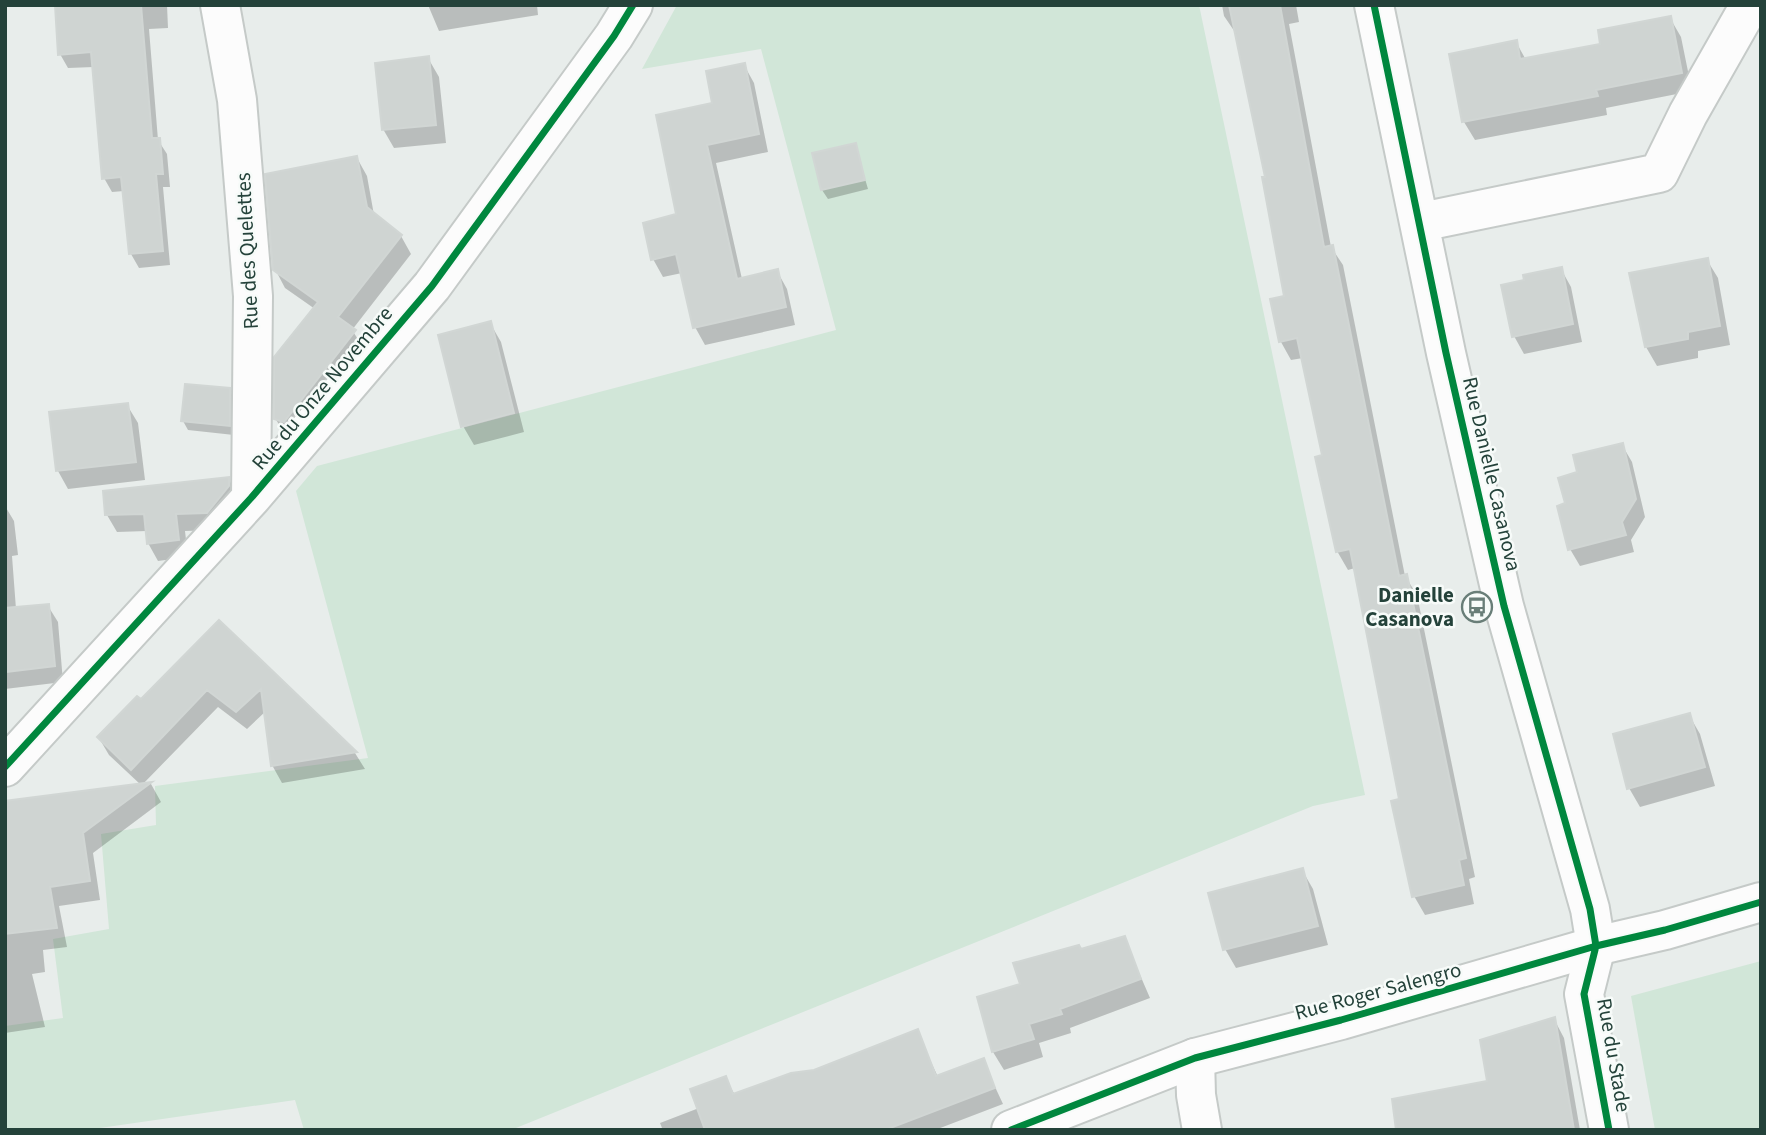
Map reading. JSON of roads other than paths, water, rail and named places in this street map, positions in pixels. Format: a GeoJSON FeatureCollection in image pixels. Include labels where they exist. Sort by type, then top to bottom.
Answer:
{"type":"FeatureCollection","features":[{"type":"Feature","properties":{"kind":"street","name":"Rue des Quelettes"},"geometry":{"type":"LineString","coordinates":[[220,5],[237,100],[253,296],[251,498]]}},
{"type":"Feature","properties":{"kind":"street","name":"Rue du Onze Novembre"},"geometry":{"type":"LineString","coordinates":[[5,767],[251,498],[432,286],[614,36],[633,5]]}},
{"type":"Feature","properties":{"kind":"street","name":"Rue Danielle Casanova"},"geometry":{"type":"LineString","coordinates":[[1374,5],[1421,222],[1446,354],[1504,606],[1590,909],[1595,946]]}},
{"type":"Feature","properties":{"kind":"street"},"geometry":{"type":"LineString","coordinates":[[1421,222],[1659,173],[1688,114],[1750,5]]}},
{"type":"Feature","properties":{"kind":"street","name":"Rue Roger Salengro"},"geometry":{"type":"LineString","coordinates":[[1010,1130],[1195,1058],[1341,1020],[1595,946],[1665,930],[1761,902]]}},
{"type":"Feature","properties":{"kind":"street","name":"Rue du Stade"},"geometry":{"type":"LineString","coordinates":[[1595,946],[1584,994],[1609,1130]]}},
{"type":"Feature","properties":{"kind":"street"},"geometry":{"type":"LineString","coordinates":[[1195,1058],[1196,1095],[1202,1130]]}},
{"type":"Feature","properties":{"kind":"place","name":"Danielle Casanova"},"geometry":{"type":"Point","coordinates":[1477,607]}}]}
